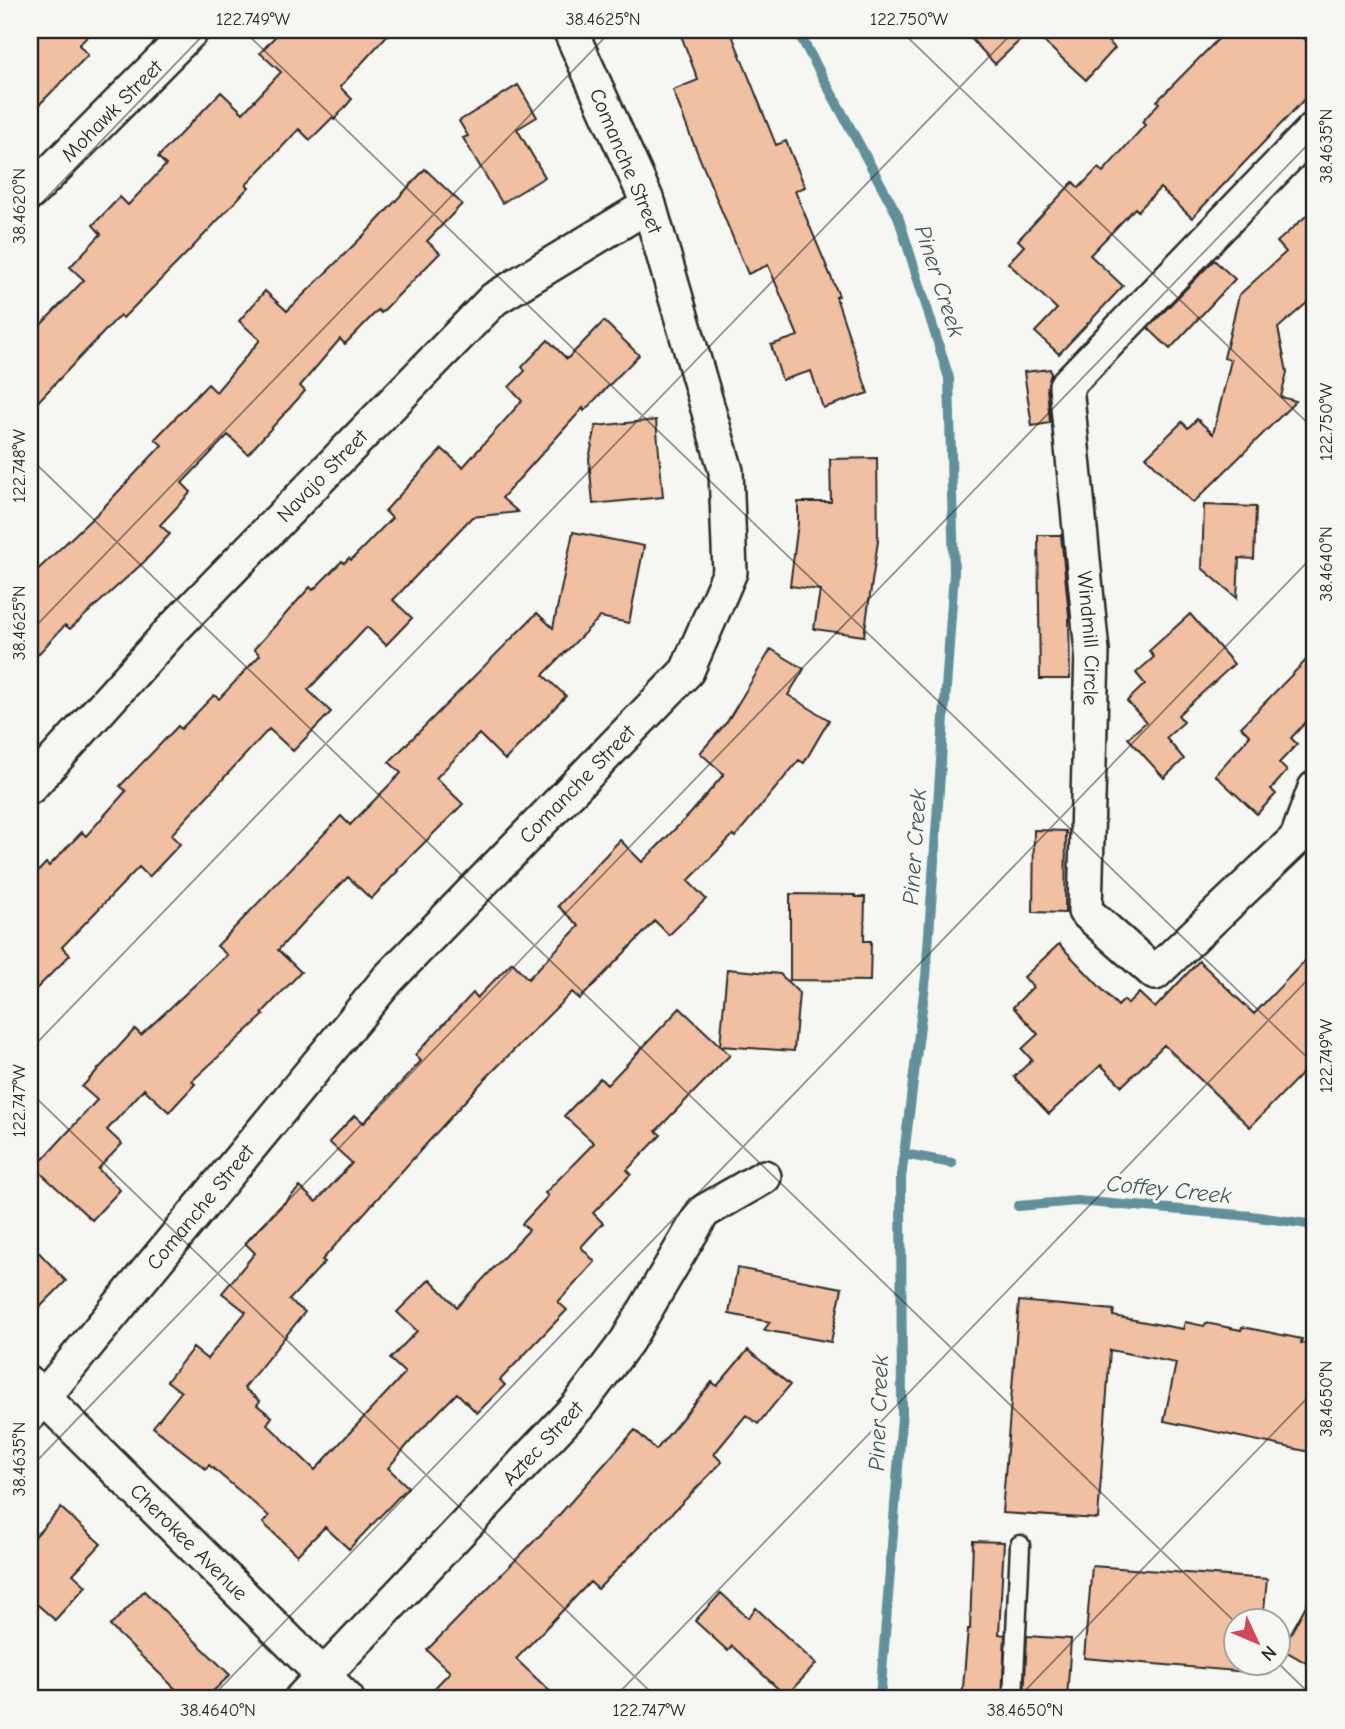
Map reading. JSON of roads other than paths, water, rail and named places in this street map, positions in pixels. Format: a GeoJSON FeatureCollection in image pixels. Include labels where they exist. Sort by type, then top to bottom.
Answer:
{"type":"FeatureCollection","features":[{"type":"Feature","properties":{"kind":"street","name":"Mohawk Street"},"geometry":{"type":"LineString","coordinates":[[30,193],[192,30]]}},
{"type":"Feature","properties":{"kind":"street","name":"Comanche Street"},"geometry":{"type":"LineString","coordinates":[[35,1399],[388,979],[687,671],[730,572],[726,471],[649,205],[570,30]]}},
{"type":"Feature","properties":{"kind":"street","name":"Windmill Circle"},"geometry":{"type":"LineString","coordinates":[[1315,128],[1066,386],[1092,651],[1085,911],[1155,973],[1297,838],[1315,788]]}},
{"type":"Feature","properties":{"kind":"street","name":"Navajo Street"},"geometry":{"type":"LineString","coordinates":[[30,787],[170,632],[494,299],[649,205]]}},
{"type":"Feature","properties":{"kind":"street","name":"Aztec Street"},"geometry":{"type":"LineString","coordinates":[[323,1692],[578,1406],[627,1341],[703,1212],[764,1177]]}},
{"type":"Feature","properties":{"kind":"street","name":"Cherokee Avenue"},"geometry":{"type":"LineString","coordinates":[[35,1399],[323,1692]]}},
{"type":"Feature","properties":{"kind":"lane"},"geometry":{"type":"LineString","coordinates":[[1013,1699],[1020,1545]]}},
{"type":"Feature","properties":{"kind":"waterway","name":"Piner Creek"},"geometry":{"type":"LineString","coordinates":[[797,30],[898,216],[949,378],[954,573],[926,977],[901,1179],[902,1416],[880,1699]]}},
{"type":"Feature","properties":{"kind":"waterway","name":"Coffey Creek"},"geometry":{"type":"LineString","coordinates":[[904,1154],[952,1163]]}},
{"type":"Feature","properties":{"kind":"waterway","name":"Coffey Creek"},"geometry":{"type":"LineString","coordinates":[[1018,1206],[1077,1201],[1251,1216],[1315,1225]]}}]}
